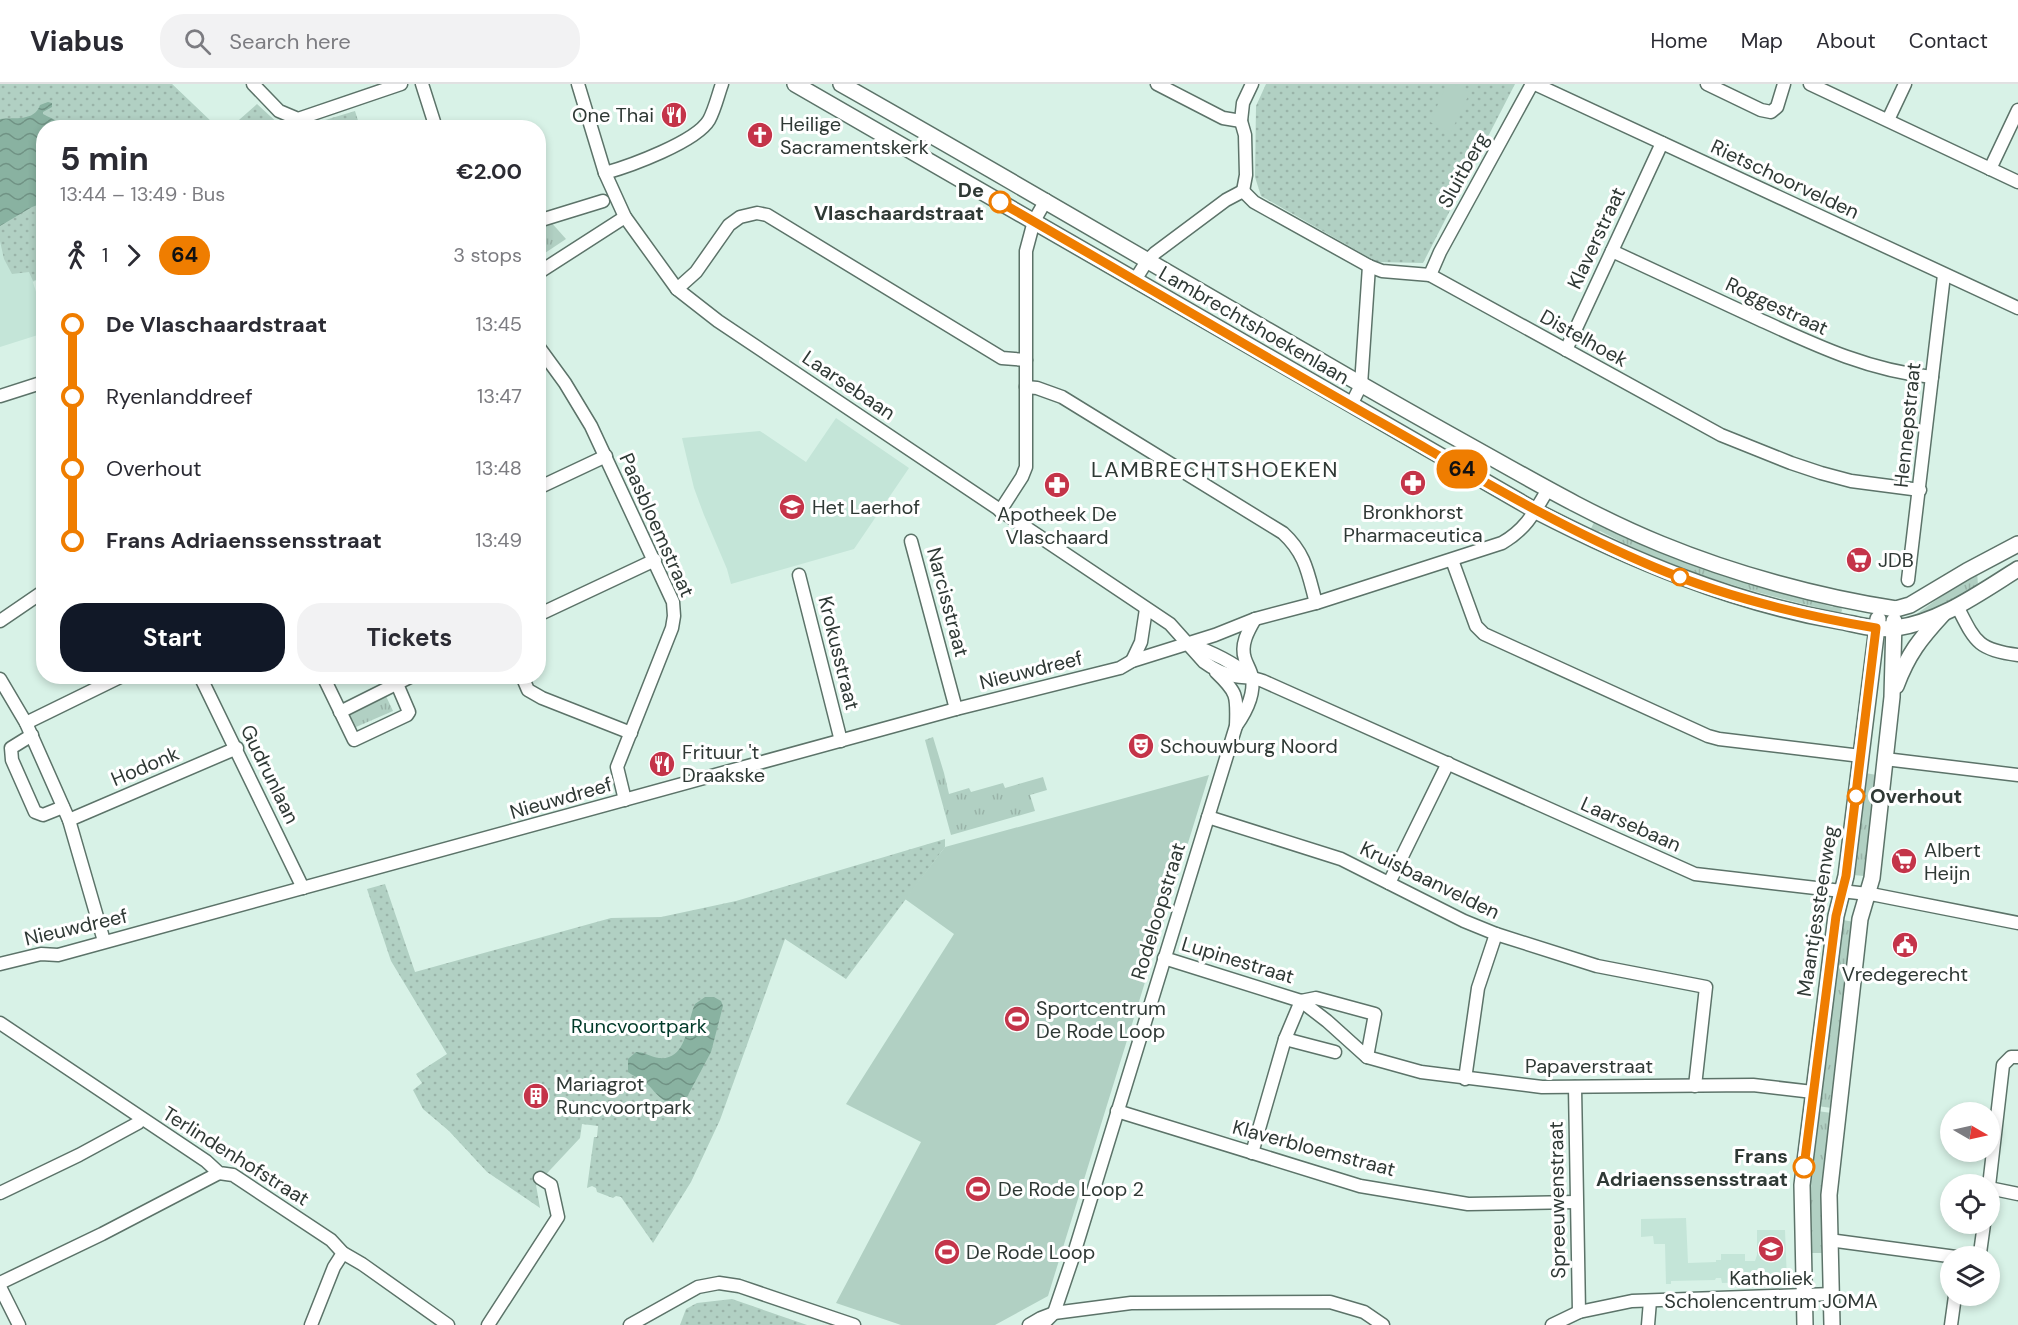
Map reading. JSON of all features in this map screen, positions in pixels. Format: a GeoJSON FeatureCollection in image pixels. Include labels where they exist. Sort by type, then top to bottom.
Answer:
{"type":"FeatureCollection","features":[{"type":"Feature","properties":{"kind":"street"},"geometry":{"type":"LineString","coordinates":[[253,84],[279,111],[298,119],[401,84]]}},
{"type":"Feature","properties":{"kind":"street"},"geometry":{"type":"LineString","coordinates":[[422,84],[433,120]]}},
{"type":"Feature","properties":{"kind":"street","name":"Laarsebaan"},"geometry":{"type":"LineString","coordinates":[[578,84],[604,173],[625,217],[677,289],[718,321],[1170,624],[1211,667],[1234,676],[1252,677]]}},
{"type":"Feature","properties":{"kind":"street"},"geometry":{"type":"LineString","coordinates":[[604,173],[631,165],[701,130],[709,119],[722,84]]}},
{"type":"Feature","properties":{"kind":"street","name":"Lambrechtshoekenlaan"},"geometry":{"type":"LineString","coordinates":[[795,84],[1536,511],[1584,536],[1655,568],[1706,586],[1812,616],[1893,629],[1908,626],[1951,609]]}},
{"type":"Feature","properties":{"kind":"street","name":"Lambrechtshoekenlaan"},"geometry":{"type":"LineString","coordinates":[[842,84],[1046,200],[1361,385],[1608,520],[1662,545],[1770,580],[1896,609]]}},
{"type":"Feature","properties":{"kind":"street"},"geometry":{"type":"LineString","coordinates":[[1157,84],[1223,118],[1241,121]]}},
{"type":"Feature","properties":{"kind":"street"},"geometry":{"type":"LineString","coordinates":[[1147,261],[1214,208],[1243,191],[1246,175],[1245,135],[1241,121],[1243,103],[1252,84]]}},
{"type":"Feature","properties":{"kind":"street","name":"Rietschoorvelden"},"geometry":{"type":"LineString","coordinates":[[1534,84],[2018,308]]}},
{"type":"Feature","properties":{"kind":"street","name":"Sluitberg"},"geometry":{"type":"LineString","coordinates":[[1430,275],[1440,252],[1534,84]]}},
{"type":"Feature","properties":{"kind":"street"},"geometry":{"type":"LineString","coordinates":[[1707,84],[1761,110],[1771,112],[1777,107],[1785,84]]}},
{"type":"Feature","properties":{"kind":"street"},"geometry":{"type":"LineString","coordinates":[[1810,84],[2018,182]]}},
{"type":"Feature","properties":{"kind":"street"},"geometry":{"type":"LineString","coordinates":[[1888,120],[1905,84]]}},
{"type":"Feature","properties":{"kind":"street"},"geometry":{"type":"LineString","coordinates":[[1990,169],[2018,110]]}},
{"type":"Feature","properties":{"kind":"street","name":"Klaverstraat"},"geometry":{"type":"LineString","coordinates":[[1566,350],[1662,143]]}},
{"type":"Feature","properties":{"kind":"street","name":"Distelhoek"},"geometry":{"type":"LineString","coordinates":[[1243,191],[1254,202],[1369,266],[1382,271],[1430,275],[1721,435],[1764,453],[1851,481],[1920,490]]}},
{"type":"Feature","properties":{"kind":"street"},"geometry":{"type":"LineString","coordinates":[[1000,511],[1026,467],[1026,251],[1034,221],[1046,200]]}},
{"type":"Feature","properties":{"kind":"street"},"geometry":{"type":"LineString","coordinates":[[546,219],[603,201]]}},
{"type":"Feature","properties":{"kind":"street"},"geometry":{"type":"LineString","coordinates":[[677,289],[696,272],[729,225],[740,217],[757,213],[767,215],[1002,358],[1026,360]]}},
{"type":"Feature","properties":{"kind":"street"},"geometry":{"type":"LineString","coordinates":[[546,268],[625,217]]}},
{"type":"Feature","properties":{"kind":"street","name":"Roggestraat"},"geometry":{"type":"LineString","coordinates":[[1612,251],[1832,352],[1870,365],[1932,377]]}},
{"type":"Feature","properties":{"kind":"street","name":"Lambrechtshoekenlaan"},"geometry":{"type":"LineString","coordinates":[[1135,280],[1147,261]]}},
{"type":"Feature","properties":{"kind":"street"},"geometry":{"type":"LineString","coordinates":[[1361,385],[1369,266]]}},
{"type":"Feature","properties":{"kind":"street","name":"Hennepstraat"},"geometry":{"type":"LineString","coordinates":[[1908,580],[1944,275]]}},
{"type":"Feature","properties":{"kind":"street","name":"Paasbloemstraat"},"geometry":{"type":"LineString","coordinates":[[546,358],[582,410],[674,602],[672,628],[618,767],[625,800]]}},
{"type":"Feature","properties":{"kind":"street"},"geometry":{"type":"LineString","coordinates":[[0,396],[36,385]]}},
{"type":"Feature","properties":{"kind":"street","name":"Lambrechtshoekenlaan"},"geometry":{"type":"LineString","coordinates":[[1351,405],[1361,385]]}},
{"type":"Feature","properties":{"kind":"street"},"geometry":{"type":"LineString","coordinates":[[1026,387],[1037,388],[1062,397],[1283,533],[1302,556],[1316,603]]}},
{"type":"Feature","properties":{"kind":"street"},"geometry":{"type":"LineString","coordinates":[[546,484],[606,456]]}},
{"type":"Feature","properties":{"kind":"street"},"geometry":{"type":"LineString","coordinates":[[1536,511],[1548,489]]}},
{"type":"Feature","properties":{"kind":"street","name":"Nieuwdreef"},"geometry":{"type":"LineString","coordinates":[[0,964],[41,954],[58,955],[956,709],[1120,668],[1132,661],[1188,644],[1255,619],[1316,603],[1502,543],[1518,534],[1536,511]]}},
{"type":"Feature","properties":{"kind":"street","name":"Narcisstraat"},"geometry":{"type":"LineString","coordinates":[[911,541],[956,709]]}},
{"type":"Feature","properties":{"kind":"street"},"geometry":{"type":"LineString","coordinates":[[1832,1325],[1829,1195],[1860,919],[1872,878],[1892,697],[1893,629],[1896,609],[1910,605],[2018,544]]}},
{"type":"Feature","properties":{"kind":"street"},"geometry":{"type":"LineString","coordinates":[[546,611],[655,560]]}},
{"type":"Feature","properties":{"kind":"street"},"geometry":{"type":"LineString","coordinates":[[1452,560],[1476,626],[1484,634],[1708,736],[1861,756]]}},
{"type":"Feature","properties":{"kind":"street"},"geometry":{"type":"LineString","coordinates":[[1892,697],[1915,645],[1951,609],[2018,569]]}},
{"type":"Feature","properties":{"kind":"street","name":"Krokusstraat"},"geometry":{"type":"LineString","coordinates":[[799,575],[841,741]]}},
{"type":"Feature","properties":{"kind":"street"},"geometry":{"type":"LineString","coordinates":[[0,621],[36,596]]}},
{"type":"Feature","properties":{"kind":"street","name":"Maantjessteenweg"},"geometry":{"type":"LineString","coordinates":[[1805,1325],[1802,1185],[1836,916],[1846,876],[1880,607]]}},
{"type":"Feature","properties":{"kind":"street"},"geometry":{"type":"LineString","coordinates":[[1132,661],[1141,642],[1146,609]]}},
{"type":"Feature","properties":{"kind":"street"},"geometry":{"type":"LineString","coordinates":[[1951,609],[1984,647],[1996,652],[2018,655]]}},
{"type":"Feature","properties":{"kind":"street"},"geometry":{"type":"LineString","coordinates":[[1252,677],[1244,657],[1245,635],[1255,619]]}},
{"type":"Feature","properties":{"kind":"street","name":"Laarsebaan"},"geometry":{"type":"LineString","coordinates":[[1188,644],[1212,652],[1238,666],[1252,677],[1695,874],[1868,894],[2018,923]]}},
{"type":"Feature","properties":{"kind":"street"},"geometry":{"type":"LineString","coordinates":[[1211,667],[1226,681],[1237,701]]}},
{"type":"Feature","properties":{"kind":"street","name":"Rodeloopstraat"},"geometry":{"type":"LineString","coordinates":[[1054,1313],[1236,726],[1237,701],[1242,687],[1252,677]]}},
{"type":"Feature","properties":{"kind":"street","name":"Rodeloopstraat"},"geometry":{"type":"LineString","coordinates":[[1236,726],[1246,713],[1252,694],[1252,677]]}},
{"type":"Feature","properties":{"kind":"street"},"geometry":{"type":"LineString","coordinates":[[0,679],[29,729],[69,820],[104,941]]}},
{"type":"Feature","properties":{"kind":"street"},"geometry":{"type":"LineString","coordinates":[[63,807],[44,815],[35,812],[12,760],[10,748],[29,729],[108,684]]}},
{"type":"Feature","properties":{"kind":"street","name":"Gudrunlaan"},"geometry":{"type":"LineString","coordinates":[[204,684],[303,888]]}},
{"type":"Feature","properties":{"kind":"street"},"geometry":{"type":"LineString","coordinates":[[327,684],[340,712],[354,740],[409,712],[397,684],[340,712]]}},
{"type":"Feature","properties":{"kind":"street"},"geometry":{"type":"LineString","coordinates":[[525,684],[528,690],[542,699],[631,733]]}},
{"type":"Feature","properties":{"kind":"street","name":"Hodonk"},"geometry":{"type":"LineString","coordinates":[[69,820],[237,748]]}},
{"type":"Feature","properties":{"kind":"street"},"geometry":{"type":"LineString","coordinates":[[1885,759],[2018,775]]}},
{"type":"Feature","properties":{"kind":"street"},"geometry":{"type":"LineString","coordinates":[[1389,883],[1448,763]]}},
{"type":"Feature","properties":{"kind":"street","name":"Kruisbaanvelden"},"geometry":{"type":"LineString","coordinates":[[1208,817],[1341,859],[1464,921],[1496,934],[1597,966],[1706,987],[1695,1086]]}},
{"type":"Feature","properties":{"kind":"street"},"geometry":{"type":"LineString","coordinates":[[1465,1079],[1478,988],[1496,934]]}},
{"type":"Feature","properties":{"kind":"street","name":"Lupinestraat"},"geometry":{"type":"LineString","coordinates":[[1164,958],[1300,1001]]}},
{"type":"Feature","properties":{"kind":"street"},"geometry":{"type":"LineString","coordinates":[[1300,1001],[1316,998],[1375,1014],[1368,1058]]}},
{"type":"Feature","properties":{"kind":"street"},"geometry":{"type":"LineString","coordinates":[[1252,1153],[1284,1038],[1300,1001]]}},
{"type":"Feature","properties":{"kind":"street"},"geometry":{"type":"LineString","coordinates":[[1300,1001],[1327,1021],[1368,1058]]}},
{"type":"Feature","properties":{"kind":"street","name":"Terlindenhofstraat"},"geometry":{"type":"LineString","coordinates":[[0,1023],[206,1161],[219,1173],[233,1175],[331,1240],[343,1253],[448,1325]]}},
{"type":"Feature","properties":{"kind":"street"},"geometry":{"type":"LineString","coordinates":[[1284,1038],[1335,1052]]}},
{"type":"Feature","properties":{"kind":"street"},"geometry":{"type":"LineString","coordinates":[[1990,1174],[2003,1065],[2014,1057]]}},
{"type":"Feature","properties":{"kind":"street","name":"Papaverstraat"},"geometry":{"type":"LineString","coordinates":[[1368,1058],[1421,1072],[1542,1087],[1753,1085],[1813,1092]]}},
{"type":"Feature","properties":{"kind":"street","name":"Spreeuwenstraat"},"geometry":{"type":"LineString","coordinates":[[1575,1087],[1579,1312]]}},
{"type":"Feature","properties":{"kind":"street","name":"Klaverbloemstraat"},"geometry":{"type":"LineString","coordinates":[[1117,1111],[1360,1186],[1468,1204],[1576,1202]]}},
{"type":"Feature","properties":{"kind":"street"},"geometry":{"type":"LineString","coordinates":[[0,1193],[79,1155],[138,1123],[141,1119]]}},
{"type":"Feature","properties":{"kind":"street"},"geometry":{"type":"LineString","coordinates":[[19,1325],[0,1285],[219,1173]]}},
{"type":"Feature","properties":{"kind":"street"},"geometry":{"type":"LineString","coordinates":[[488,1325],[558,1217],[550,1185],[540,1178]]}},
{"type":"Feature","properties":{"kind":"street"},"geometry":{"type":"LineString","coordinates":[[2000,1190],[2018,1194]]}},
{"type":"Feature","properties":{"kind":"street"},"geometry":{"type":"LineString","coordinates":[[1829,1240],[1940,1255]]}},
{"type":"Feature","properties":{"kind":"street"},"geometry":{"type":"LineString","coordinates":[[311,1325],[334,1267],[343,1253]]}},
{"type":"Feature","properties":{"kind":"street"},"geometry":{"type":"LineString","coordinates":[[630,1325],[698,1287],[719,1282],[739,1286],[854,1325]]}},
{"type":"Feature","properties":{"kind":"street"},"geometry":{"type":"LineString","coordinates":[[1552,1325],[1579,1312],[1632,1301],[1832,1294]]}},
{"type":"Feature","properties":{"kind":"street"},"geometry":{"type":"LineString","coordinates":[[1648,1325],[1650,1301]]}},
{"type":"Feature","properties":{"kind":"street"},"geometry":{"type":"LineString","coordinates":[[1029,1325],[1041,1317],[1054,1313],[1131,1303],[1330,1302],[1364,1312],[1383,1325]]}},
{"type":"Feature","properties":{"kind":"street"},"geometry":{"type":"LineString","coordinates":[[1951,1325],[1954,1306]]}},
{"type":"Feature","properties":{"kind":"street"},"geometry":{"type":"LineString","coordinates":[[1042,1325],[1054,1313]]}},
{"type":"Feature","properties":{"kind":"shaded area"},"geometry":{"type":"Polygon","coordinates":[[[0,84],[172,84],[210,120],[36,120],[36,280],[33,282],[36,292],[36,336],[0,347],[0,84]]]}},
{"type":"Feature","properties":{"kind":"shaded area","name":"Het Laerhof"},"geometry":{"type":"Polygon","coordinates":[[[836,418],[909,468],[854,549],[731,584],[694,488],[682,438],[760,431],[806,462],[836,418]]]}},
{"type":"Feature","properties":{"kind":"shaded area","name":"Katholiek Scholencentrum JOMA"},"geometry":{"type":"Polygon","coordinates":[[[1686,1218],[1688,1263],[1716,1262],[1716,1260],[1721,1260],[1721,1254],[1745,1254],[1745,1261],[1755,1261],[1757,1230],[1785,1230],[1787,1281],[1722,1283],[1721,1278],[1716,1278],[1715,1280],[1671,1281],[1671,1284],[1666,1284],[1665,1244],[1654,1244],[1653,1236],[1641,1237],[1641,1219],[1686,1218]]]}},
{"type":"Feature","properties":{"kind":"green space"},"geometry":{"type":"Polygon","coordinates":[[[0,84],[172,84],[210,120],[36,120],[36,280],[33,281],[29,272],[12,274],[4,259],[0,241],[0,84]]]}},
{"type":"Feature","properties":{"kind":"green space"},"geometry":{"type":"Polygon","coordinates":[[[1266,84],[1515,84],[1423,263],[1377,262],[1261,196],[1255,177],[1256,106],[1266,84]]]}},
{"type":"Feature","properties":{"kind":"green space"},"geometry":{"type":"Polygon","coordinates":[[[1447,84],[1453,84],[1470,92],[1451,132],[1430,122],[1447,84]]]}},
{"type":"Feature","properties":{"kind":"green space"},"geometry":{"type":"Polygon","coordinates":[[[257,104],[274,120],[239,120],[257,104]]]}},
{"type":"Feature","properties":{"kind":"green space"},"geometry":{"type":"Polygon","coordinates":[[[355,111],[358,120],[325,120],[355,111]]]}},
{"type":"Feature","properties":{"kind":"green space"},"geometry":{"type":"Polygon","coordinates":[[[550,221],[566,239],[546,252],[546,222],[550,221]]]}},
{"type":"Feature","properties":{"kind":"green space"},"geometry":{"type":"Polygon","coordinates":[[[1595,520],[1677,555],[1676,559],[1739,581],[1833,607],[1836,602],[1841,605],[1842,611],[1837,616],[1832,615],[1832,611],[1743,588],[1684,569],[1600,531],[1595,535],[1589,533],[1595,520]]]}},
{"type":"Feature","properties":{"kind":"green space"},"geometry":{"type":"Polygon","coordinates":[[[1977,571],[1978,586],[1915,621],[1915,615],[1977,571]]]}},
{"type":"Feature","properties":{"kind":"green space"},"geometry":{"type":"Polygon","coordinates":[[[386,696],[393,711],[356,727],[349,713],[386,696]]]}},
{"type":"Feature","properties":{"kind":"green space"},"geometry":{"type":"Polygon","coordinates":[[[933,737],[949,794],[969,788],[971,792],[1003,783],[1005,788],[1043,777],[1047,790],[1030,795],[1035,811],[951,835],[925,740],[933,737]]]}},
{"type":"Feature","properties":{"kind":"green space"},"geometry":{"type":"Polygon","coordinates":[[[1865,773],[1877,775],[1864,876],[1853,875],[1865,773]]]}},
{"type":"Feature","properties":{"kind":"green space","name":"Sportcentrum De Rode Loop"},"geometry":{"type":"Polygon","coordinates":[[[1209,775],[1048,1296],[995,1325],[901,1325],[836,1303],[921,1142],[846,1104],[954,934],[905,899],[945,847],[1209,775]]]}},
{"type":"Feature","properties":{"kind":"green space","name":"Runcvoortpark"},"geometry":{"type":"Polygon","coordinates":[[[945,839],[945,847],[846,979],[785,939],[720,1120],[691,1182],[653,1243],[621,1197],[613,1198],[597,1192],[592,1186],[587,1188],[594,1137],[597,1137],[598,1126],[582,1124],[580,1138],[536,1185],[540,1208],[487,1172],[449,1131],[423,1109],[413,1090],[422,1083],[416,1074],[447,1054],[391,961],[367,889],[385,884],[415,972],[611,918],[661,917],[736,901],[945,839]]]}},
{"type":"Feature","properties":{"kind":"green space"},"geometry":{"type":"Polygon","coordinates":[[[1843,920],[1854,922],[1832,1108],[1817,1106],[1838,935],[1843,920]]]}},
{"type":"Feature","properties":{"kind":"green space"},"geometry":{"type":"Polygon","coordinates":[[[1817,1111],[1832,1113],[1824,1253],[1809,1253],[1807,1191],[1817,1111]]]}},
{"type":"Feature","properties":{"kind":"green space"},"geometry":{"type":"Polygon","coordinates":[[[732,1299],[807,1325],[680,1325],[686,1309],[697,1303],[732,1299]]]}},
{"type":"Feature","properties":{"kind":"water"},"geometry":{"type":"Polygon","coordinates":[[[52,103],[52,107],[43,114],[56,120],[36,120],[36,206],[0,226],[0,119],[29,116],[40,105],[52,103]]]}},
{"type":"Feature","properties":{"kind":"water"},"geometry":{"type":"Polygon","coordinates":[[[705,997],[714,997],[721,1001],[723,1006],[711,1052],[687,1097],[673,1104],[659,1097],[647,1084],[628,1072],[628,1059],[636,1052],[659,1058],[669,1057],[676,1053],[685,1038],[695,1004],[705,997]]]}},
{"type":"Feature","properties":{"kind":"bus line","name":"64"},"geometry":{"type":"LineString","coordinates":[[1000,202],[1536,511],[1584,536],[1655,568],[1734,596],[1812,616],[1876,628],[1846,876],[1836,916],[1804,1167]]}},
{"type":"Feature","properties":{"kind":"place","name":"One Thai"},"geometry":{"type":"Point","coordinates":[674,115]}},
{"type":"Feature","properties":{"kind":"place","name":"Heilige Sacramentskerk"},"geometry":{"type":"Point","coordinates":[760,135]}},
{"type":"Feature","properties":{"kind":"place","name":"De Vlaschaardstraat"},"geometry":{"type":"Point","coordinates":[1000,202]}},
{"type":"Feature","properties":{"kind":"place","name":"Bronkhorst Pharmaceutica"},"geometry":{"type":"Point","coordinates":[1413,483]}},
{"type":"Feature","properties":{"kind":"place","name":"Apotheek De Vlaschaard"},"geometry":{"type":"Point","coordinates":[1057,485]}},
{"type":"Feature","properties":{"kind":"place","name":"Het Laerhof"},"geometry":{"type":"Point","coordinates":[792,507]}},
{"type":"Feature","properties":{"kind":"place","name":"JDB"},"geometry":{"type":"Point","coordinates":[1859,560]}},
{"type":"Feature","properties":{"kind":"place","name":"Schouwburg Noord"},"geometry":{"type":"Point","coordinates":[1141,746]}},
{"type":"Feature","properties":{"kind":"place","name":"Frituur 't Draakske"},"geometry":{"type":"Point","coordinates":[662,764]}},
{"type":"Feature","properties":{"kind":"place","name":"Overhout"},"geometry":{"type":"Point","coordinates":[1856,796]}},
{"type":"Feature","properties":{"kind":"place","name":"Albert Heijn"},"geometry":{"type":"Point","coordinates":[1904,861]}},
{"type":"Feature","properties":{"kind":"place","name":"Vredegerecht"},"geometry":{"type":"Point","coordinates":[1905,945]}},
{"type":"Feature","properties":{"kind":"place","name":"Sportcentrum De Rode Loop"},"geometry":{"type":"Point","coordinates":[1017,1019]}},
{"type":"Feature","properties":{"kind":"place","name":"Mariagrot Runcvoortpark"},"geometry":{"type":"Point","coordinates":[536,1096]}},
{"type":"Feature","properties":{"kind":"place","name":"Frans Adriaenssensstraat"},"geometry":{"type":"Point","coordinates":[1804,1167]}},
{"type":"Feature","properties":{"kind":"place","name":"De Rode Loop 2"},"geometry":{"type":"Point","coordinates":[978,1189]}},
{"type":"Feature","properties":{"kind":"place","name":"Katholiek Scholencentrum JOMA"},"geometry":{"type":"Point","coordinates":[1771,1249]}},
{"type":"Feature","properties":{"kind":"place","name":"De Rode Loop"},"geometry":{"type":"Point","coordinates":[947,1252]}},
{"type":"Feature","properties":{"kind":"district","name":"LAMBRECHTSHOEKEN"},"geometry":{"type":"Point","coordinates":[1215,469]}}]}
